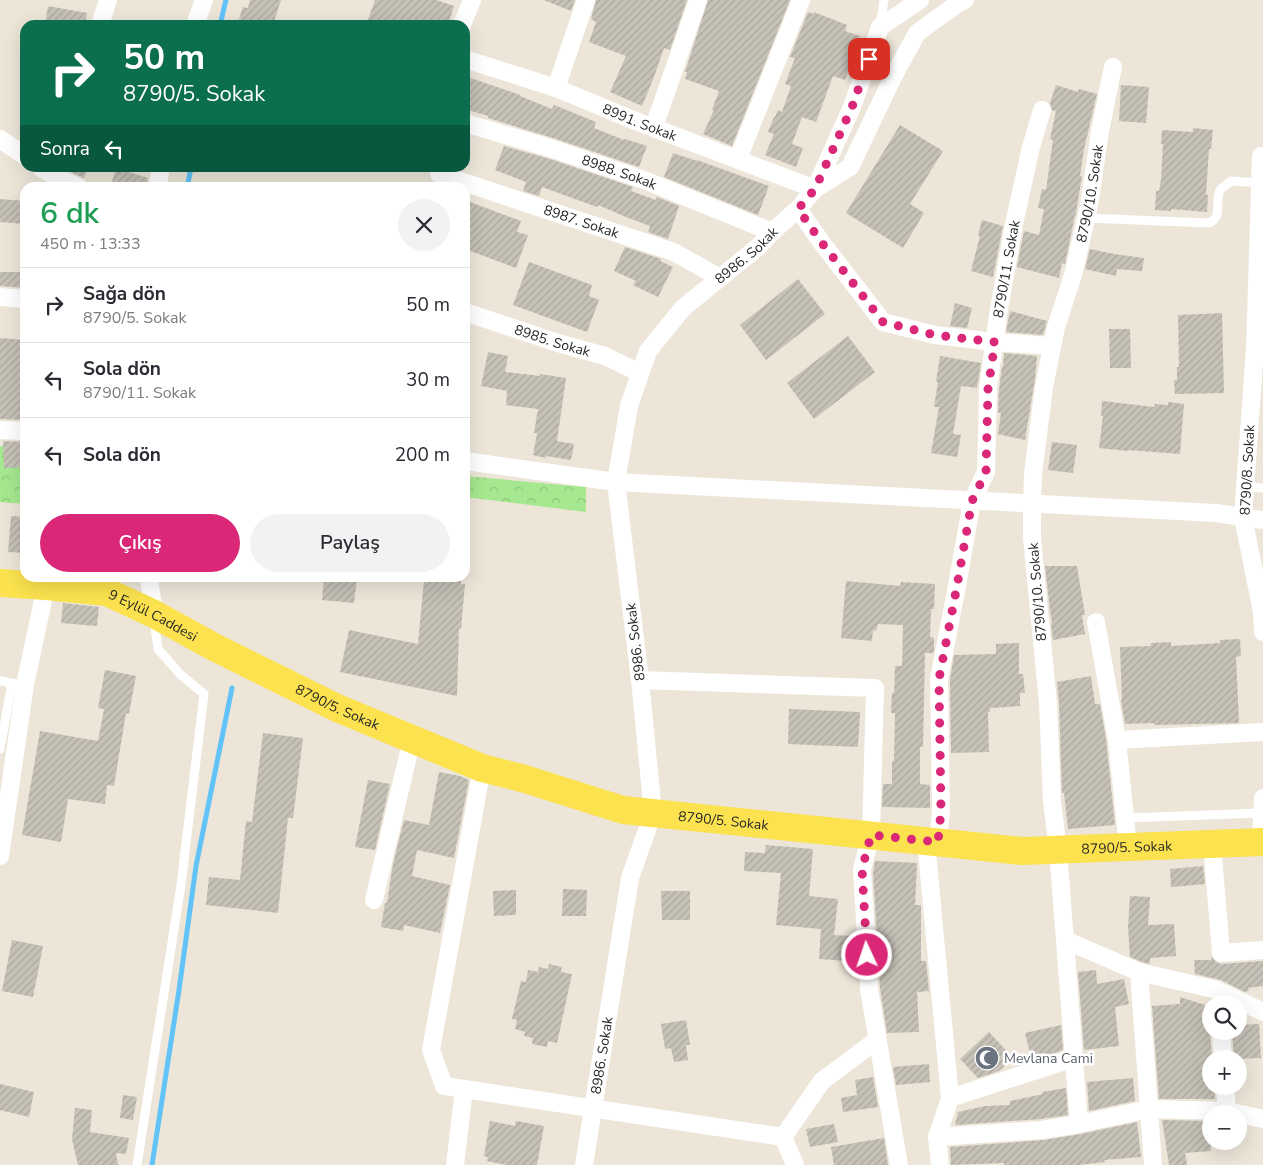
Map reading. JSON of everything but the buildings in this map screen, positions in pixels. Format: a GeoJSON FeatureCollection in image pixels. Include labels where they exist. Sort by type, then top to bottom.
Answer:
{"type":"FeatureCollection","features":[{"type":"Feature","properties":{"kind":"main road","name":"9 Eylül Caddesi"},"geometry":{"type":"LineString","coordinates":[[0,583],[107,592],[154,614],[214,647]]}},
{"type":"Feature","properties":{"kind":"main road","name":"8790/5. Sokak"},"geometry":{"type":"LineString","coordinates":[[214,647],[337,708],[482,768],[525,779],[623,810],[1022,851],[1262,842]]}},
{"type":"Feature","properties":{"kind":"street"},"geometry":{"type":"LineString","coordinates":[[102,20],[108,0]]}},
{"type":"Feature","properties":{"kind":"street"},"geometry":{"type":"LineString","coordinates":[[197,20],[204,0]]}},
{"type":"Feature","properties":{"kind":"street"},"geometry":{"type":"LineString","coordinates":[[556,88],[586,0]]}},
{"type":"Feature","properties":{"kind":"street"},"geometry":{"type":"LineString","coordinates":[[654,127],[698,0]]}},
{"type":"Feature","properties":{"kind":"street"},"geometry":{"type":"LineString","coordinates":[[738,159],[801,0]]}},
{"type":"Feature","properties":{"kind":"street"},"geometry":{"type":"LineString","coordinates":[[880,27],[920,0]]}},
{"type":"Feature","properties":{"kind":"street","name":"8986. Sokak"},"geometry":{"type":"LineString","coordinates":[[815,189],[850,167],[893,77],[917,33],[965,0]]}},
{"type":"Feature","properties":{"kind":"street"},"geometry":{"type":"LineString","coordinates":[[464,20],[470,1]]}},
{"type":"Feature","properties":{"kind":"street","name":"8986. Sokak"},"geometry":{"type":"LineString","coordinates":[[584,1165],[630,878],[652,813],[640,680],[616,482],[629,406],[648,351],[683,308],[758,247],[798,209],[815,189],[852,107],[880,27]]}},
{"type":"Feature","properties":{"kind":"street","name":"8991. Sokak"},"geometry":{"type":"LineString","coordinates":[[470,61],[556,88],[815,189]]}},
{"type":"Feature","properties":{"kind":"street","name":"8790/10. Sokak"},"geometry":{"type":"LineString","coordinates":[[1079,1124],[1058,850],[1052,801],[1048,703],[1032,538],[1032,504],[1043,397],[1052,346],[1056,327],[1073,275],[1086,218],[1100,131],[1113,67]]}},
{"type":"Feature","properties":{"kind":"street","name":"8790/11. Sokak"},"geometry":{"type":"LineString","coordinates":[[950,1098],[932,842],[941,811],[939,679],[972,501],[986,472],[988,389],[995,342],[1014,224],[1042,110]]}},
{"type":"Feature","properties":{"kind":"street","name":"8988. Sokak"},"geometry":{"type":"LineString","coordinates":[[470,124],[553,149],[644,180],[772,232]]}},
{"type":"Feature","properties":{"kind":"street"},"geometry":{"type":"LineString","coordinates":[[0,139],[20,153]]}},
{"type":"Feature","properties":{"kind":"street","name":"8790/8. Sokak"},"geometry":{"type":"LineString","coordinates":[[1261,156],[1260,304],[1243,517],[1262,612],[1263,632]]}},
{"type":"Feature","properties":{"kind":"street"},"geometry":{"type":"LineString","coordinates":[[51,174],[68,182]]}},
{"type":"Feature","properties":{"kind":"street","name":"8987. Sokak"},"geometry":{"type":"LineString","coordinates":[[439,176],[458,182]]}},
{"type":"Feature","properties":{"kind":"street","name":"8987. Sokak"},"geometry":{"type":"LineString","coordinates":[[470,186],[674,252],[720,278]]}},
{"type":"Feature","properties":{"kind":"street"},"geometry":{"type":"LineString","coordinates":[[798,209],[883,322],[935,335],[1052,346]]}},
{"type":"Feature","properties":{"kind":"street"},"geometry":{"type":"LineString","coordinates":[[0,297],[20,299]]}},
{"type":"Feature","properties":{"kind":"street","name":"8985. Sokak"},"geometry":{"type":"LineString","coordinates":[[470,314],[558,343],[605,356],[640,373]]}},
{"type":"Feature","properties":{"kind":"street"},"geometry":{"type":"LineString","coordinates":[[0,430],[20,431]]}},
{"type":"Feature","properties":{"kind":"street"},"geometry":{"type":"LineString","coordinates":[[470,461],[616,482],[1216,513],[1263,520]]}},
{"type":"Feature","properties":{"kind":"street"},"geometry":{"type":"LineString","coordinates":[[150,582],[154,614]]}},
{"type":"Feature","properties":{"kind":"street"},"geometry":{"type":"LineString","coordinates":[[0,856],[18,684],[46,586]]}},
{"type":"Feature","properties":{"kind":"street"},"geometry":{"type":"LineString","coordinates":[[1096,622],[1117,740],[1128,846]]}},
{"type":"Feature","properties":{"kind":"street"},"geometry":{"type":"LineString","coordinates":[[640,680],[875,688],[871,835],[862,869],[869,989],[899,1165]]}},
{"type":"Feature","properties":{"kind":"street"},"geometry":{"type":"LineString","coordinates":[[1117,740],[1263,732]]}},
{"type":"Feature","properties":{"kind":"street"},"geometry":{"type":"LineString","coordinates":[[374,900],[412,739]]}},
{"type":"Feature","properties":{"kind":"street"},"geometry":{"type":"LineString","coordinates":[[482,768],[431,1050],[444,1086],[784,1137]]}},
{"type":"Feature","properties":{"kind":"street"},"geometry":{"type":"LineString","coordinates":[[1262,842],[1263,805]]}},
{"type":"Feature","properties":{"kind":"street"},"geometry":{"type":"LineString","coordinates":[[1212,844],[1221,953],[1263,950]]}},
{"type":"Feature","properties":{"kind":"street"},"geometry":{"type":"LineString","coordinates":[[1065,940],[1139,972],[1212,995]]}},
{"type":"Feature","properties":{"kind":"street"},"geometry":{"type":"LineString","coordinates":[[1139,972],[1154,1165]]}},
{"type":"Feature","properties":{"kind":"street"},"geometry":{"type":"LineString","coordinates":[[1247,1007],[1263,1012]]}},
{"type":"Feature","properties":{"kind":"street"},"geometry":{"type":"LineString","coordinates":[[784,1137],[822,1081],[877,1040]]}},
{"type":"Feature","properties":{"kind":"street"},"geometry":{"type":"LineString","coordinates":[[940,1165],[937,1137],[950,1098],[1074,1058]]}},
{"type":"Feature","properties":{"kind":"street"},"geometry":{"type":"LineString","coordinates":[[455,1165],[464,1090]]}},
{"type":"Feature","properties":{"kind":"street"},"geometry":{"type":"LineString","coordinates":[[937,1137],[1042,1130],[1149,1109],[1202,1110]]}},
{"type":"Feature","properties":{"kind":"street"},"geometry":{"type":"LineString","coordinates":[[1247,1115],[1263,1119]]}},
{"type":"Feature","properties":{"kind":"street"},"geometry":{"type":"LineString","coordinates":[[784,1137],[795,1165]]}},
{"type":"Feature","properties":{"kind":"lane"},"geometry":{"type":"LineString","coordinates":[[880,27],[884,0]]}},
{"type":"Feature","properties":{"kind":"lane"},"geometry":{"type":"LineString","coordinates":[[1086,218],[1209,223],[1214,221],[1217,216],[1218,195],[1221,189],[1231,181],[1261,183]]}},
{"type":"Feature","properties":{"kind":"lane"},"geometry":{"type":"LineString","coordinates":[[1245,487],[1263,488]]}},
{"type":"Feature","properties":{"kind":"lane"},"geometry":{"type":"LineString","coordinates":[[137,1165],[181,884],[204,694],[180,675],[158,650],[154,614]]}},
{"type":"Feature","properties":{"kind":"lane"},"geometry":{"type":"LineString","coordinates":[[0,682],[18,684],[0,749]]}},
{"type":"Feature","properties":{"kind":"lane"},"geometry":{"type":"LineString","coordinates":[[1125,818],[1263,805]]}},
{"type":"Feature","properties":{"kind":"green space"},"geometry":{"type":"Polygon","coordinates":[[[0,446],[20,448],[20,504],[0,502],[0,446]]]}},
{"type":"Feature","properties":{"kind":"green space"},"geometry":{"type":"Polygon","coordinates":[[[470,476],[586,487],[586,512],[470,498],[470,476]]]}},
{"type":"Feature","properties":{"kind":"waterway"},"geometry":{"type":"LineString","coordinates":[[221,20],[226,0]]}},
{"type":"Feature","properties":{"kind":"waterway"},"geometry":{"type":"LineString","coordinates":[[188,182],[190,172]]}},
{"type":"Feature","properties":{"kind":"waterway"},"geometry":{"type":"LineString","coordinates":[[152,1165],[196,866],[232,688]]}},
{"type":"Feature","properties":{"kind":"place","name":"Mevlana Cami"},"geometry":{"type":"Point","coordinates":[987,1058]}},
{"type":"Feature","properties":{"kind":"route"},"geometry":{"type":"LineString","coordinates":[[867,955],[862,869],[871,835],[938,842],[941,811],[939,679],[972,501],[986,472],[988,389],[995,342],[935,335],[883,322],[798,209],[815,189],[852,107],[869,59]]}}]}
